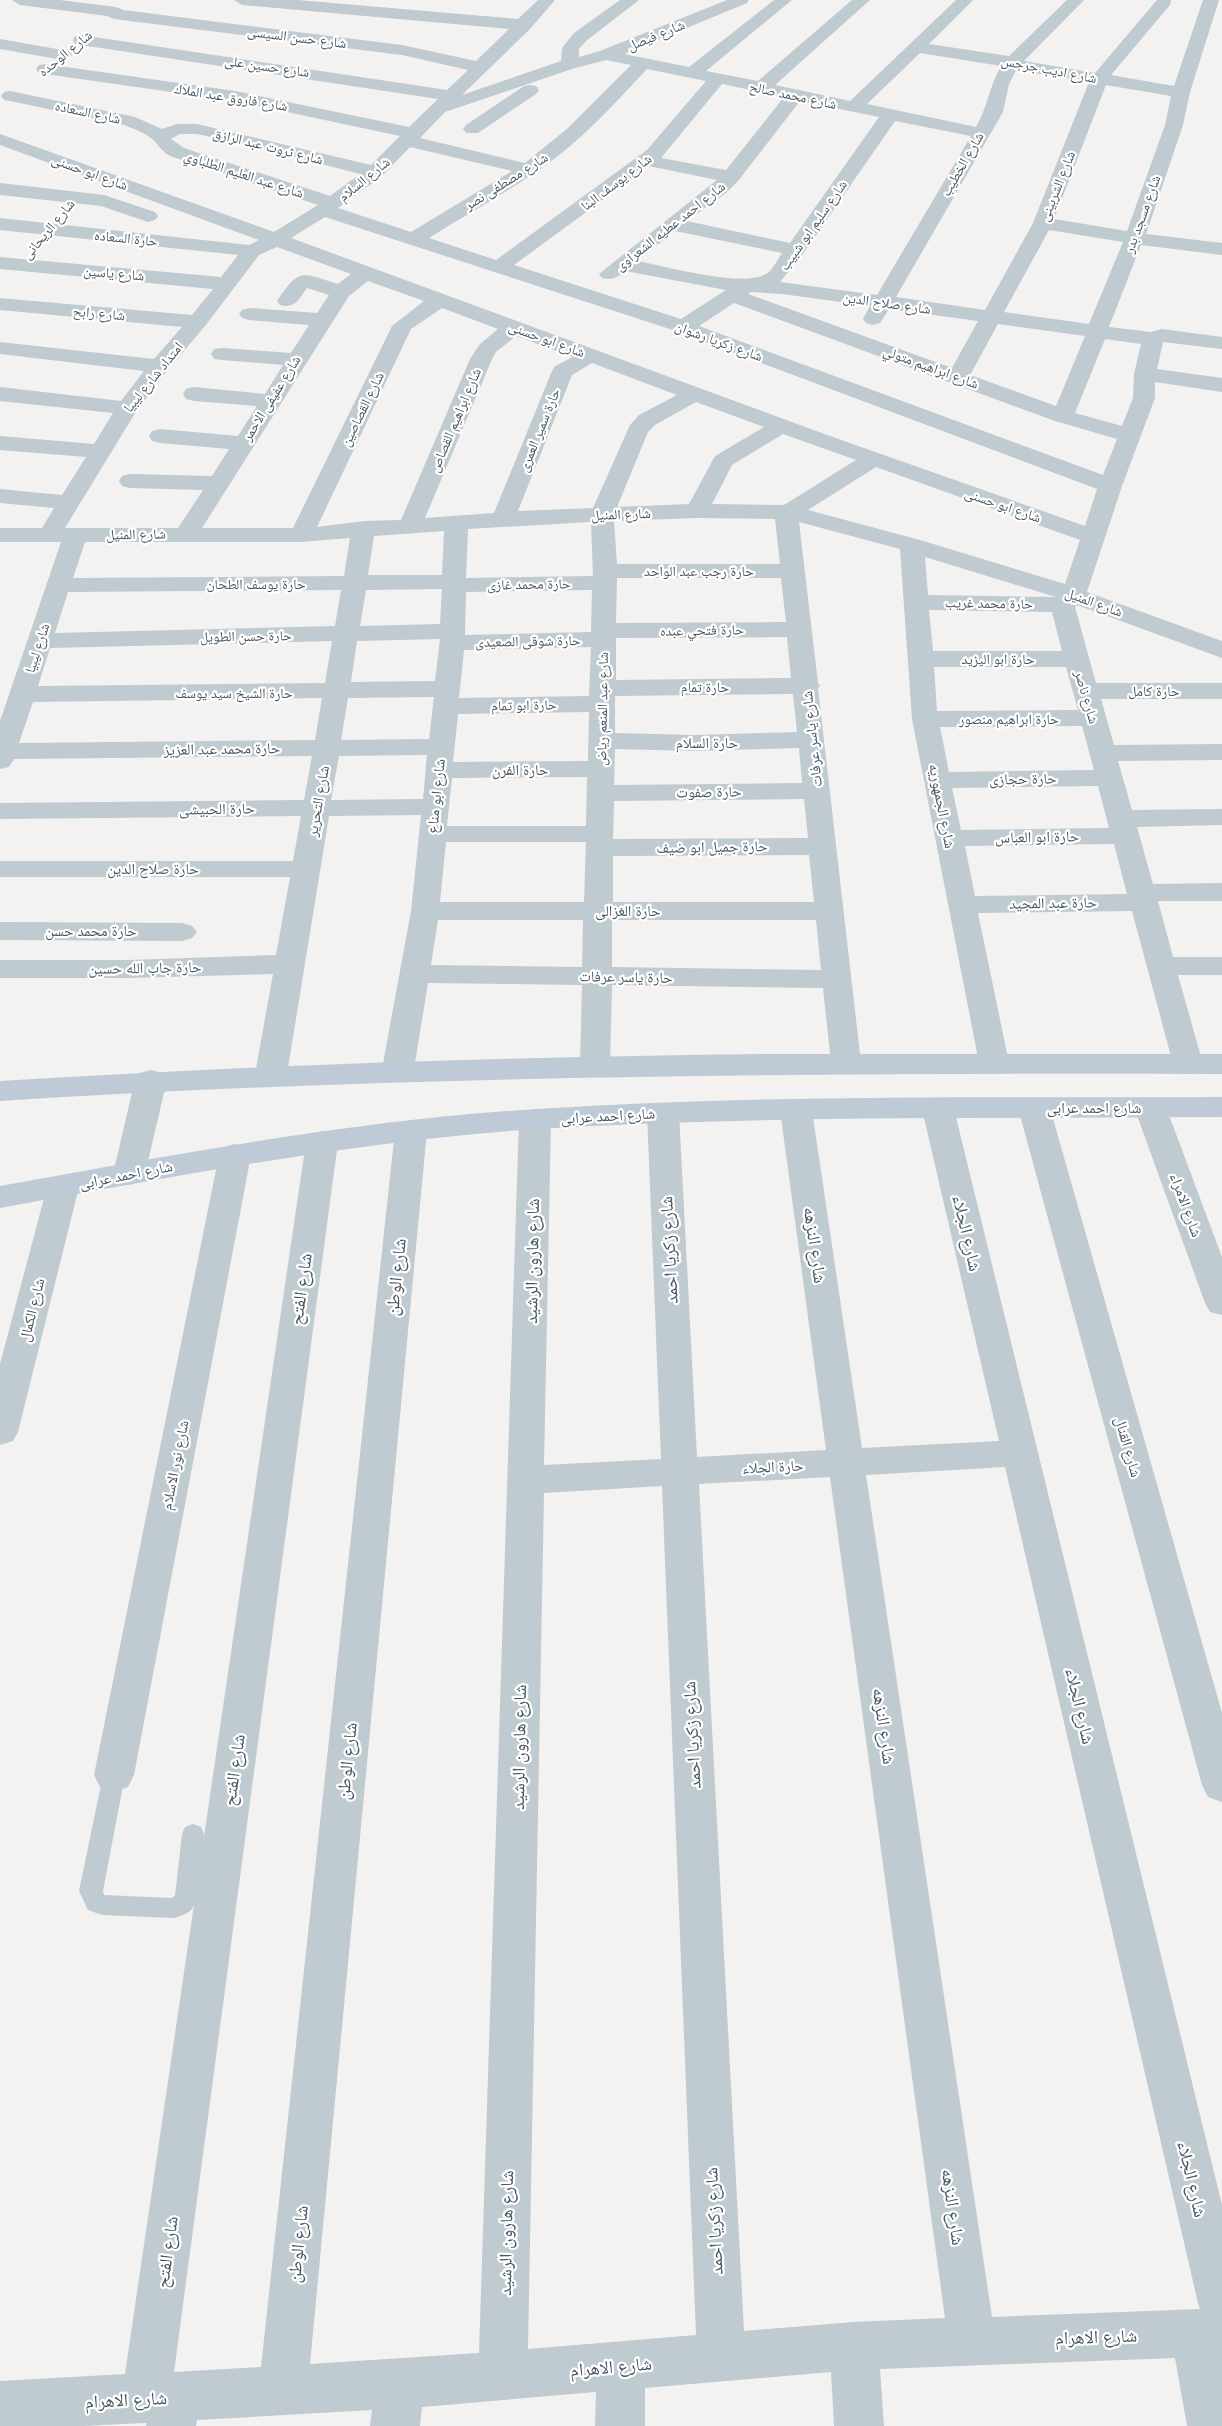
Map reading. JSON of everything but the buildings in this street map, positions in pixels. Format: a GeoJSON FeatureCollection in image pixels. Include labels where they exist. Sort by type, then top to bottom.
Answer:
{"type":"FeatureCollection","features":[{"type":"Feature","properties":{"kind":"street","name":"شارع الوحده"},"geometry":{"type":"LineString","coordinates":[[6,95],[45,69],[129,0]]}},
{"type":"Feature","properties":{"kind":"street"},"geometry":{"type":"LineString","coordinates":[[242,0],[524,25]]}},
{"type":"Feature","properties":{"kind":"street","name":"شارع السلام"},"geometry":{"type":"LineString","coordinates":[[277,238],[328,206],[375,172],[547,0]]}},
{"type":"Feature","properties":{"kind":"street"},"geometry":{"type":"LineString","coordinates":[[472,129],[569,64],[571,48],[580,37],[631,0]]}},
{"type":"Feature","properties":{"kind":"street","name":"شارع فيصل"},"geometry":{"type":"LineString","coordinates":[[569,64],[606,55],[741,0]]}},
{"type":"Feature","properties":{"kind":"street"},"geometry":{"type":"LineString","coordinates":[[692,73],[784,0]]}},
{"type":"Feature","properties":{"kind":"street"},"geometry":{"type":"LineString","coordinates":[[761,88],[862,0]]}},
{"type":"Feature","properties":{"kind":"street"},"geometry":{"type":"LineString","coordinates":[[853,108],[965,0]]}},
{"type":"Feature","properties":{"kind":"street","name":"شارع الخطيب"},"geometry":{"type":"LineString","coordinates":[[860,341],[994,112],[1000,84],[1011,64],[1076,0]]}},
{"type":"Feature","properties":{"kind":"street"},"geometry":{"type":"LineString","coordinates":[[1156,1],[1205,6]]}},
{"type":"Feature","properties":{"kind":"street","name":"شارع الشربينى"},"geometry":{"type":"LineString","coordinates":[[958,377],[1042,223],[1099,79],[1156,1]]}},
{"type":"Feature","properties":{"kind":"street","name":"شارع حسن السيسى"},"geometry":{"type":"LineString","coordinates":[[19,4],[115,13],[402,50],[479,67]]}},
{"type":"Feature","properties":{"kind":"street","name":"شارع مسجد بدر"},"geometry":{"type":"LineString","coordinates":[[1063,416],[1095,331],[1134,239],[1174,125],[1205,6]]}},
{"type":"Feature","properties":{"kind":"street","name":"شارع حسين على"},"geometry":{"type":"LineString","coordinates":[[81,40],[447,102]]}},
{"type":"Feature","properties":{"kind":"street"},"geometry":{"type":"LineString","coordinates":[[3,46],[63,55]]}},
{"type":"Feature","properties":{"kind":"street","name":"شارع اديب جرجس"},"geometry":{"type":"LineString","coordinates":[[916,47],[1004,60],[1011,64],[1181,92]]}},
{"type":"Feature","properties":{"kind":"street","name":"شارع محمد صالح"},"geometry":{"type":"LineString","coordinates":[[606,55],[980,133]]}},
{"type":"Feature","properties":{"kind":"street","name":"شارع مصطفى نصر"},"geometry":{"type":"LineString","coordinates":[[412,239],[528,169],[552,151],[612,96],[643,63]]}},
{"type":"Feature","properties":{"kind":"street","name":"شارع السلام"},"geometry":{"type":"LineString","coordinates":[[447,102],[569,64]]}},
{"type":"Feature","properties":{"kind":"street","name":"شارع فاروق عبد الملاك"},"geometry":{"type":"LineString","coordinates":[[45,69],[235,96],[411,137],[528,169]]}},
{"type":"Feature","properties":{"kind":"street","name":"شارع يوسف البنا"},"geometry":{"type":"LineString","coordinates":[[499,267],[645,160],[678,128],[717,79]]}},
{"type":"Feature","properties":{"kind":"street","name":"شارع السعاده"},"geometry":{"type":"LineString","coordinates":[[6,95],[129,121],[148,128],[161,137]]}},
{"type":"Feature","properties":{"kind":"street","name":"شارع احمد عطيه الشعراوى"},"geometry":{"type":"LineString","coordinates":[[584,295],[671,224],[719,189],[795,95]]}},
{"type":"Feature","properties":{"kind":"street","name":"شارع سليم ابو شبيب"},"geometry":{"type":"LineString","coordinates":[[683,327],[740,291],[776,276],[890,115]]}},
{"type":"Feature","properties":{"kind":"street","name":"شارع ثروت عبد الرازق"},"geometry":{"type":"LineString","coordinates":[[161,137],[177,129],[197,129],[375,172]]}},
{"type":"Feature","properties":{"kind":"street","name":"شارع عبد العليم الطلباوي"},"geometry":{"type":"LineString","coordinates":[[161,137],[166,146],[177,152],[328,206]]}},
{"type":"Feature","properties":{"kind":"street","name":"شارع ابو حسنى"},"geometry":{"type":"LineString","coordinates":[[0,139],[277,238],[872,460],[1094,537]]}},
{"type":"Feature","properties":{"kind":"street"},"geometry":{"type":"LineString","coordinates":[[0,153],[47,156]]}},
{"type":"Feature","properties":{"kind":"street"},"geometry":{"type":"LineString","coordinates":[[645,160],[731,177]]}},
{"type":"Feature","properties":{"kind":"street","name":"شارع الريحانى"},"geometry":{"type":"LineString","coordinates":[[0,286],[9,263],[47,230],[96,174]]}},
{"type":"Feature","properties":{"kind":"street"},"geometry":{"type":"LineString","coordinates":[[0,189],[74,197],[124,206],[175,226]]}},
{"type":"Feature","properties":{"kind":"street","name":"شارع زكريا رشوان"},"geometry":{"type":"LineString","coordinates":[[328,206],[412,239],[683,327],[1110,486]]}},
{"type":"Feature","properties":{"kind":"street"},"geometry":{"type":"LineString","coordinates":[[1042,223],[1134,239],[1222,249]]}},
{"type":"Feature","properties":{"kind":"street","name":"حارة السعاده"},"geometry":{"type":"LineString","coordinates":[[0,224],[252,251]]}},
{"type":"Feature","properties":{"kind":"street"},"geometry":{"type":"LineString","coordinates":[[671,224],[796,250]]}},
{"type":"Feature","properties":{"kind":"street","name":"امتداد شارع ليبيا"},"geometry":{"type":"LineString","coordinates":[[49,535],[99,451],[127,408],[159,366],[198,322],[252,251],[277,238]]}},
{"type":"Feature","properties":{"kind":"street","name":"شارع ياسين"},"geometry":{"type":"LineString","coordinates":[[9,263],[228,284]]}},
{"type":"Feature","properties":{"kind":"street","name":"شارع صلاح الدين"},"geometry":{"type":"LineString","coordinates":[[622,264],[740,291],[782,288],[1153,339],[1162,335],[1222,343]]}},
{"type":"Feature","properties":{"kind":"street","name":"شارع عفيفى الاحمر"},"geometry":{"type":"LineString","coordinates":[[186,534],[295,360],[341,292],[367,272]]}},
{"type":"Feature","properties":{"kind":"street"},"geometry":{"type":"LineString","coordinates":[[287,301],[303,280],[341,292]]}},
{"type":"Feature","properties":{"kind":"street","name":"شارع ابراهيم متولي"},"geometry":{"type":"LineString","coordinates":[[740,291],[860,341],[1063,416],[1130,436]]}},
{"type":"Feature","properties":{"kind":"street","name":"شارع القصاصين"},"geometry":{"type":"LineString","coordinates":[[301,535],[402,326],[440,300]]}},
{"type":"Feature","properties":{"kind":"street","name":"شارع رابح"},"geometry":{"type":"LineString","coordinates":[[0,304],[198,322]]}},
{"type":"Feature","properties":{"kind":"street"},"geometry":{"type":"LineString","coordinates":[[249,314],[322,320]]}},
{"type":"Feature","properties":{"kind":"street","name":"شارع ابراهيم القصاص"},"geometry":{"type":"LineString","coordinates":[[411,524],[481,359],[488,348],[514,327]]}},
{"type":"Feature","properties":{"kind":"street"},"geometry":{"type":"LineString","coordinates":[[1068,600],[1094,537],[1110,486],[1144,398],[1145,374],[1153,339]]}},
{"type":"Feature","properties":{"kind":"street"},"geometry":{"type":"LineString","coordinates":[[0,348],[159,366]]}},
{"type":"Feature","properties":{"kind":"street"},"geometry":{"type":"LineString","coordinates":[[222,354],[295,360]]}},
{"type":"Feature","properties":{"kind":"street","name":"حارة سمير العمرى"},"geometry":{"type":"LineString","coordinates":[[503,519],[563,371],[591,355]]}},
{"type":"Feature","properties":{"kind":"street"},"geometry":{"type":"LineString","coordinates":[[1145,374],[1222,385]]}},
{"type":"Feature","properties":{"kind":"street"},"geometry":{"type":"LineString","coordinates":[[0,394],[127,408]]}},
{"type":"Feature","properties":{"kind":"street"},"geometry":{"type":"LineString","coordinates":[[194,394],[270,400]]}},
{"type":"Feature","properties":{"kind":"street","name":"شارع عبد المنعم رياض"},"geometry":{"type":"LineString","coordinates":[[595,1065],[605,577],[602,514],[638,430],[647,420],[695,394]]}},
{"type":"Feature","properties":{"kind":"street"},"geometry":{"type":"LineString","coordinates":[[698,512],[723,461],[781,426]]}},
{"type":"Feature","properties":{"kind":"street"},"geometry":{"type":"LineString","coordinates":[[160,436],[243,443]]}},
{"type":"Feature","properties":{"kind":"street"},"geometry":{"type":"LineString","coordinates":[[0,443],[99,451]]}},
{"type":"Feature","properties":{"kind":"street"},"geometry":{"type":"LineString","coordinates":[[790,512],[872,460]]}},
{"type":"Feature","properties":{"kind":"street"},"geometry":{"type":"LineString","coordinates":[[130,481],[218,483]]}},
{"type":"Feature","properties":{"kind":"street"},"geometry":{"type":"LineString","coordinates":[[0,496],[68,503]]}},
{"type":"Feature","properties":{"kind":"street","name":"شارع المنيل"},"geometry":{"type":"LineString","coordinates":[[0,535],[301,535],[411,524],[602,514],[790,512],[912,545],[1220,654]]}},
{"type":"Feature","properties":{"kind":"street","name":"شارع ياسر عرفات"},"geometry":{"type":"LineString","coordinates":[[790,512],[787,519],[807,686],[846,1063]]}},
{"type":"Feature","properties":{"kind":"street","name":"شارع ابو مناع"},"geometry":{"type":"LineString","coordinates":[[398,1069],[425,911],[452,637],[456,521]]}},
{"type":"Feature","properties":{"kind":"street","name":"شارع التحرير"},"geometry":{"type":"LineString","coordinates":[[271,1074],[364,528]]}},
{"type":"Feature","properties":{"kind":"street","name":"شارع ليبيا"},"geometry":{"type":"LineString","coordinates":[[2,756],[75,535]]}},
{"type":"Feature","properties":{"kind":"street","name":"شارع الجمهوريه"},"geometry":{"type":"LineString","coordinates":[[912,545],[925,719],[994,1063]]}},
{"type":"Feature","properties":{"kind":"street","name":"حارة رجب عبد الواحد"},"geometry":{"type":"LineString","coordinates":[[605,577],[794,571]]}},
{"type":"Feature","properties":{"kind":"street","name":"حارة محمد غازى"},"geometry":{"type":"LineString","coordinates":[[454,583],[605,577]]}},
{"type":"Feature","properties":{"kind":"street","name":"حارة يوسف الطحان"},"geometry":{"type":"LineString","coordinates":[[58,585],[454,583]]}},
{"type":"Feature","properties":{"kind":"street","name":"حارة محمد غريب"},"geometry":{"type":"LineString","coordinates":[[916,602],[1068,600]]}},
{"type":"Feature","properties":{"kind":"street","name":"شارع ناصر"},"geometry":{"type":"LineString","coordinates":[[1068,600],[1076,659],[1188,1064]]}},
{"type":"Feature","properties":{"kind":"street","name":"حارة فتحي عبده"},"geometry":{"type":"LineString","coordinates":[[604,635],[800,629]]}},
{"type":"Feature","properties":{"kind":"street","name":"حارة حسن الطويل"},"geometry":{"type":"LineString","coordinates":[[40,641],[346,634],[452,637]]}},
{"type":"Feature","properties":{"kind":"street","name":"حارة شوقى الصعيدى"},"geometry":{"type":"LineString","coordinates":[[452,637],[604,635]]}},
{"type":"Feature","properties":{"kind":"street","name":"حارة ابو اليزيد"},"geometry":{"type":"LineString","coordinates":[[920,659],[1076,659]]}},
{"type":"Feature","properties":{"kind":"street","name":"حارة تمام"},"geometry":{"type":"LineString","coordinates":[[603,696],[807,686]]}},
{"type":"Feature","properties":{"kind":"street","name":"حارة كامل"},"geometry":{"type":"LineString","coordinates":[[1085,691],[1222,691]]}},
{"type":"Feature","properties":{"kind":"street","name":"حارة الشيخ سيد يوسف"},"geometry":{"type":"LineString","coordinates":[[22,694],[337,692],[446,698]]}},
{"type":"Feature","properties":{"kind":"street","name":"حارة ابو تمام"},"geometry":{"type":"LineString","coordinates":[[446,698],[603,696]]}},
{"type":"Feature","properties":{"kind":"street","name":"حارة ابراهيم منصور"},"geometry":{"type":"LineString","coordinates":[[925,719],[1093,718]]}},
{"type":"Feature","properties":{"kind":"street","name":"حارة السلام"},"geometry":{"type":"LineString","coordinates":[[602,741],[695,743],[812,740]]}},
{"type":"Feature","properties":{"kind":"street","name":"حارة محمد عبد العزيز"},"geometry":{"type":"LineString","coordinates":[[2,756],[327,748],[440,758]]}},
{"type":"Feature","properties":{"kind":"street","name":"حارة حجازى"},"geometry":{"type":"LineString","coordinates":[[937,780],[1106,766],[1222,752]]}},
{"type":"Feature","properties":{"kind":"street","name":"حارة الفرن"},"geometry":{"type":"LineString","coordinates":[[440,758],[601,781]]}},
{"type":"Feature","properties":{"kind":"street","name":"حارة صفوت"},"geometry":{"type":"LineString","coordinates":[[601,781],[818,791]]}},
{"type":"Feature","properties":{"kind":"street","name":"حارة الحبيشى"},"geometry":{"type":"LineString","coordinates":[[0,811],[316,808],[434,821]]}},
{"type":"Feature","properties":{"kind":"street","name":"حارة ابو العباس"},"geometry":{"type":"LineString","coordinates":[[949,838],[1123,828],[1222,818]]}},
{"type":"Feature","properties":{"kind":"street","name":"حارة جميل ابو ضيف"},"geometry":{"type":"LineString","coordinates":[[434,821],[600,841],[823,846]]}},
{"type":"Feature","properties":{"kind":"street","name":"حارة صلاح الدين"},"geometry":{"type":"LineString","coordinates":[[0,869],[306,869]]}},
{"type":"Feature","properties":{"kind":"street","name":"حارة عبد المجيد"},"geometry":{"type":"LineString","coordinates":[[962,904],[1222,892]]}},
{"type":"Feature","properties":{"kind":"street","name":"حارة الغزالى"},"geometry":{"type":"LineString","coordinates":[[425,911],[830,910]]}},
{"type":"Feature","properties":{"kind":"street","name":"حارة محمد حسن"},"geometry":{"type":"LineString","coordinates":[[0,931],[182,932]]}},
{"type":"Feature","properties":{"kind":"street","name":"حارة جاب الله حسين"},"geometry":{"type":"LineString","coordinates":[[0,969],[139,969],[290,964]]}},
{"type":"Feature","properties":{"kind":"street"},"geometry":{"type":"LineString","coordinates":[[1162,966],[1222,966]]}},
{"type":"Feature","properties":{"kind":"street","name":"حارة ياسر عرفات"},"geometry":{"type":"LineString","coordinates":[[415,974],[837,979]]}},
{"type":"Feature","properties":{"kind":"street"},"geometry":{"type":"LineString","coordinates":[[0,1091],[151,1080],[398,1069],[846,1063],[1222,1064]]}},
{"type":"Feature","properties":{"kind":"street"},"geometry":{"type":"LineString","coordinates":[[129,1174],[151,1080]]}},
{"type":"Feature","properties":{"kind":"street","name":"شارع الامراء"},"geometry":{"type":"LineString","coordinates":[[1150,1107],[1222,1303]]}},
{"type":"Feature","properties":{"kind":"street","name":"شارع احمد عرابى"},"geometry":{"type":"LineString","coordinates":[[0,1197],[235,1155],[322,1142],[535,1119],[796,1110],[1222,1107]]}},
{"type":"Feature","properties":{"kind":"street","name":"شارع الجلاء"},"geometry":{"type":"LineString","coordinates":[[938,1108],[1020,1453],[1213,2323],[1212,2426]]}},
{"type":"Feature","properties":{"kind":"street","name":"شارع القنال"},"geometry":{"type":"LineString","coordinates":[[1034,1108],[1222,1785]]}},
{"type":"Feature","properties":{"kind":"street","name":"شارع النزهه"},"geometry":{"type":"LineString","coordinates":[[796,1110],[972,2342]]}},
{"type":"Feature","properties":{"kind":"street","name":"شارع زكريا احمد"},"geometry":{"type":"LineString","coordinates":[[663,1113],[721,2358]]}},
{"type":"Feature","properties":{"kind":"street","name":"شارع هارون الرشيد"},"geometry":{"type":"LineString","coordinates":[[503,2375],[535,1119]]}},
{"type":"Feature","properties":{"kind":"street","name":"شارع الوطن"},"geometry":{"type":"LineString","coordinates":[[283,2391],[411,1131]]}},
{"type":"Feature","properties":{"kind":"street","name":"شارع الفتح"},"geometry":{"type":"LineString","coordinates":[[164,2407],[322,1142]]}},
{"type":"Feature","properties":{"kind":"street","name":"شارع نور الاسلام"},"geometry":{"type":"LineString","coordinates":[[114,1774],[235,1155]]}},
{"type":"Feature","properties":{"kind":"street","name":"شارع الكمال"},"geometry":{"type":"LineString","coordinates":[[0,1432],[63,1187]]}},
{"type":"Feature","properties":{"kind":"street","name":"حارة الجلاء"},"geometry":{"type":"LineString","coordinates":[[526,1480],[1020,1453]]}},
{"type":"Feature","properties":{"kind":"street","name":"شارع الاهرام"},"geometry":{"type":"LineString","coordinates":[[0,2406],[164,2407],[283,2391],[397,2405],[503,2375],[854,2346],[972,2342],[1213,2323]]}},
{"type":"Feature","properties":{"kind":"street"},"geometry":{"type":"LineString","coordinates":[[854,2346],[859,2426]]}},
{"type":"Feature","properties":{"kind":"street"},"geometry":{"type":"LineString","coordinates":[[620,2426],[621,2366]]}},
{"type":"Feature","properties":{"kind":"lane"},"geometry":{"type":"LineString","coordinates":[[114,1774],[91,1892],[96,1903],[174,1908],[180,1906],[186,1897],[193,1834]]}}]}
